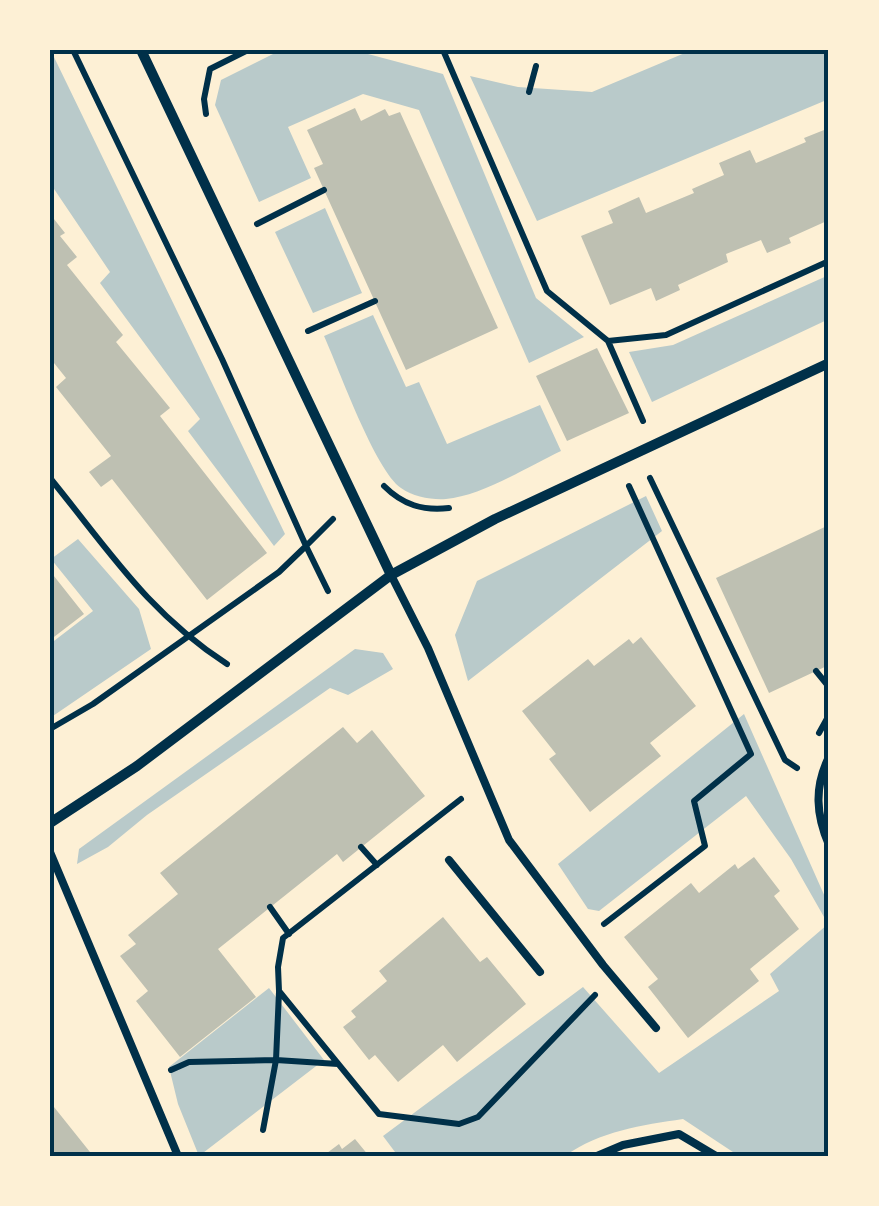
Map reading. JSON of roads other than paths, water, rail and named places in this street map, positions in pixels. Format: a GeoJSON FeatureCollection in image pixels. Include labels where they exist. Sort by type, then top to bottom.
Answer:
{"type":"FeatureCollection","features":[{"type":"Feature","properties":{"kind":"street"},"geometry":{"type":"LineString","coordinates":[[141,50],[390,575]]}},
{"type":"Feature","properties":{"kind":"street"},"geometry":{"type":"LineString","coordinates":[[50,823],[138,766],[390,575],[495,519],[829,363]]}},
{"type":"Feature","properties":{"kind":"lane"},"geometry":{"type":"LineString","coordinates":[[390,575],[428,648],[509,840],[656,1028]]}},
{"type":"Feature","properties":{"kind":"lane"},"geometry":{"type":"LineString","coordinates":[[829,757],[820,781],[818,808],[829,846]]}},
{"type":"Feature","properties":{"kind":"lane"},"geometry":{"type":"LineString","coordinates":[[50,852],[178,1156]]}},
{"type":"Feature","properties":{"kind":"lane"},"geometry":{"type":"LineString","coordinates":[[448,860],[540,972]]}},
{"type":"Feature","properties":{"kind":"lane"},"geometry":{"type":"LineString","coordinates":[[597,1156],[622,1145],[679,1134],[716,1156]]}}]}
